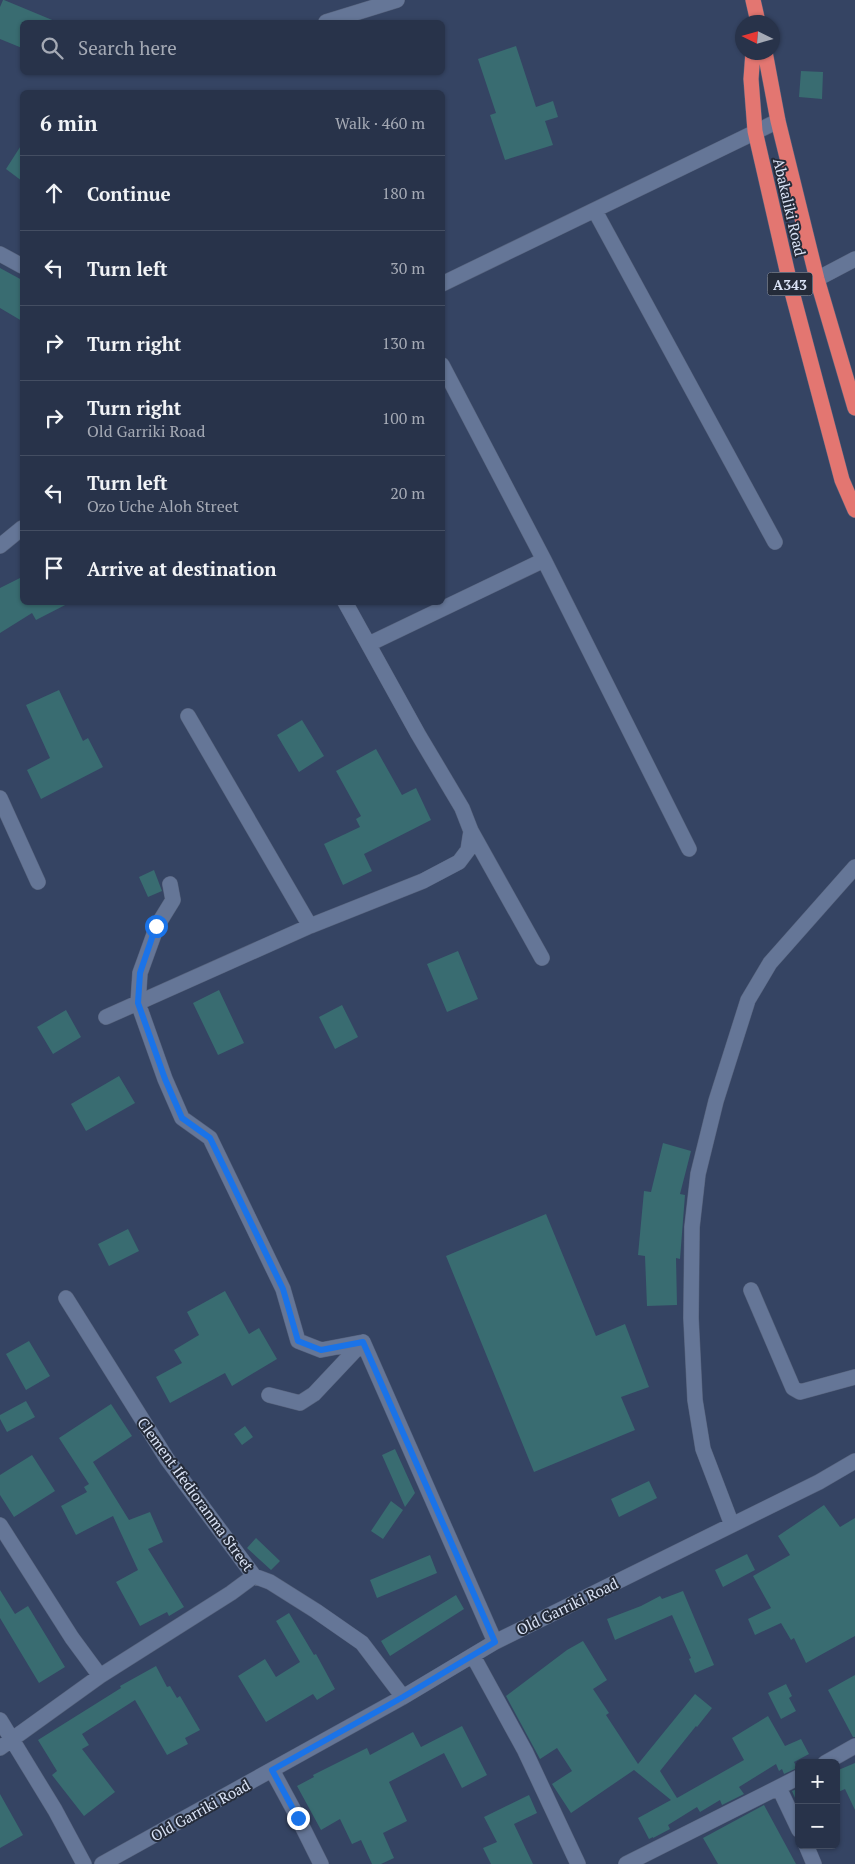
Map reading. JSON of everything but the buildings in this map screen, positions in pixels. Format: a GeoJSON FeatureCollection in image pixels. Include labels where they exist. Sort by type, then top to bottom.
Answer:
{"type":"FeatureCollection","features":[{"type":"Feature","properties":{"kind":"highway","name":"Abakaliki Road"},"geometry":{"type":"LineString","coordinates":[[752,60],[751,79],[755,131],[792,292],[842,480],[855,510]]}},
{"type":"Feature","properties":{"kind":"highway","name":"Abakaliki Road"},"geometry":{"type":"LineString","coordinates":[[767,60],[778,121],[817,279],[855,408]]}},
{"type":"Feature","properties":{"kind":"street"},"geometry":{"type":"LineString","coordinates":[[332,20],[397,0]]}},
{"type":"Feature","properties":{"kind":"street"},"geometry":{"type":"LineString","coordinates":[[445,283],[778,121]]}},
{"type":"Feature","properties":{"kind":"street"},"geometry":{"type":"LineString","coordinates":[[594,211],[774,542]]}},
{"type":"Feature","properties":{"kind":"street"},"geometry":{"type":"LineString","coordinates":[[0,254],[20,265]]}},
{"type":"Feature","properties":{"kind":"street"},"geometry":{"type":"LineString","coordinates":[[817,279],[855,259]]}},
{"type":"Feature","properties":{"kind":"street"},"geometry":{"type":"LineString","coordinates":[[445,371],[544,560],[689,849]]}},
{"type":"Feature","properties":{"kind":"street"},"geometry":{"type":"LineString","coordinates":[[0,546],[20,530]]}},
{"type":"Feature","properties":{"kind":"street"},"geometry":{"type":"LineString","coordinates":[[368,644],[544,560]]}},
{"type":"Feature","properties":{"kind":"street"},"geometry":{"type":"LineString","coordinates":[[347,605],[418,734],[462,808],[471,831],[542,958]]}},
{"type":"Feature","properties":{"kind":"street"},"geometry":{"type":"LineString","coordinates":[[188,716],[310,926]]}},
{"type":"Feature","properties":{"kind":"street"},"geometry":{"type":"LineString","coordinates":[[0,798],[38,882]]}},
{"type":"Feature","properties":{"kind":"street"},"geometry":{"type":"LineString","coordinates":[[106,1017],[310,926],[424,881],[459,862],[468,850],[471,831]]}},
{"type":"Feature","properties":{"kind":"street"},"geometry":{"type":"LineString","coordinates":[[732,1525],[703,1449],[695,1400],[691,1318],[692,1236],[698,1174],[716,1101],[748,1000],[770,963],[855,867]]}},
{"type":"Feature","properties":{"kind":"street"},"geometry":{"type":"LineString","coordinates":[[170,884],[173,900],[156,926],[140,973],[138,1003],[165,1079],[182,1118],[210,1138],[283,1289],[298,1341],[321,1350],[363,1342]]}},
{"type":"Feature","properties":{"kind":"street"},"geometry":{"type":"LineString","coordinates":[[751,1290],[793,1388],[800,1392],[854,1382]]}},
{"type":"Feature","properties":{"kind":"street","name":"Clement Ifedioranma Street"},"geometry":{"type":"LineString","coordinates":[[66,1298],[167,1459],[254,1576],[270,1582],[362,1642],[403,1697]]}},
{"type":"Feature","properties":{"kind":"street"},"geometry":{"type":"LineString","coordinates":[[269,1395],[300,1404],[314,1394],[363,1342]]}},
{"type":"Feature","properties":{"kind":"street"},"geometry":{"type":"LineString","coordinates":[[363,1342],[495,1642]]}},
{"type":"Feature","properties":{"kind":"street","name":"Old Garriki Road"},"geometry":{"type":"LineString","coordinates":[[102,1864],[403,1697],[495,1642],[819,1482],[855,1461]]}},
{"type":"Feature","properties":{"kind":"street"},"geometry":{"type":"LineString","coordinates":[[0,1524],[72,1638],[100,1676]]}},
{"type":"Feature","properties":{"kind":"street"},"geometry":{"type":"LineString","coordinates":[[0,1748],[100,1676],[231,1593],[254,1576]]}},
{"type":"Feature","properties":{"kind":"street"},"geometry":{"type":"LineString","coordinates":[[473,1656],[526,1751],[578,1864]]}},
{"type":"Feature","properties":{"kind":"street"},"geometry":{"type":"LineString","coordinates":[[0,1720],[55,1810],[84,1864]]}},
{"type":"Feature","properties":{"kind":"street"},"geometry":{"type":"LineString","coordinates":[[832,1759],[855,1746]]}},
{"type":"Feature","properties":{"kind":"street"},"geometry":{"type":"LineString","coordinates":[[272,1770],[320,1864]]}},
{"type":"Feature","properties":{"kind":"street"},"geometry":{"type":"LineString","coordinates":[[626,1864],[795,1779]]}},
{"type":"Feature","properties":{"kind":"street"},"geometry":{"type":"LineString","coordinates":[[780,1788],[795,1821]]}},
{"type":"Feature","properties":{"kind":"street"},"geometry":{"type":"LineString","coordinates":[[808,1849],[814,1864]]}},
{"type":"Feature","properties":{"kind":"route"},"geometry":{"type":"LineString","coordinates":[[156,926],[140,973],[138,1003],[165,1079],[182,1118],[210,1138],[283,1289],[298,1341],[321,1350],[363,1342],[495,1642],[403,1697],[272,1770],[298,1818]]}}]}
